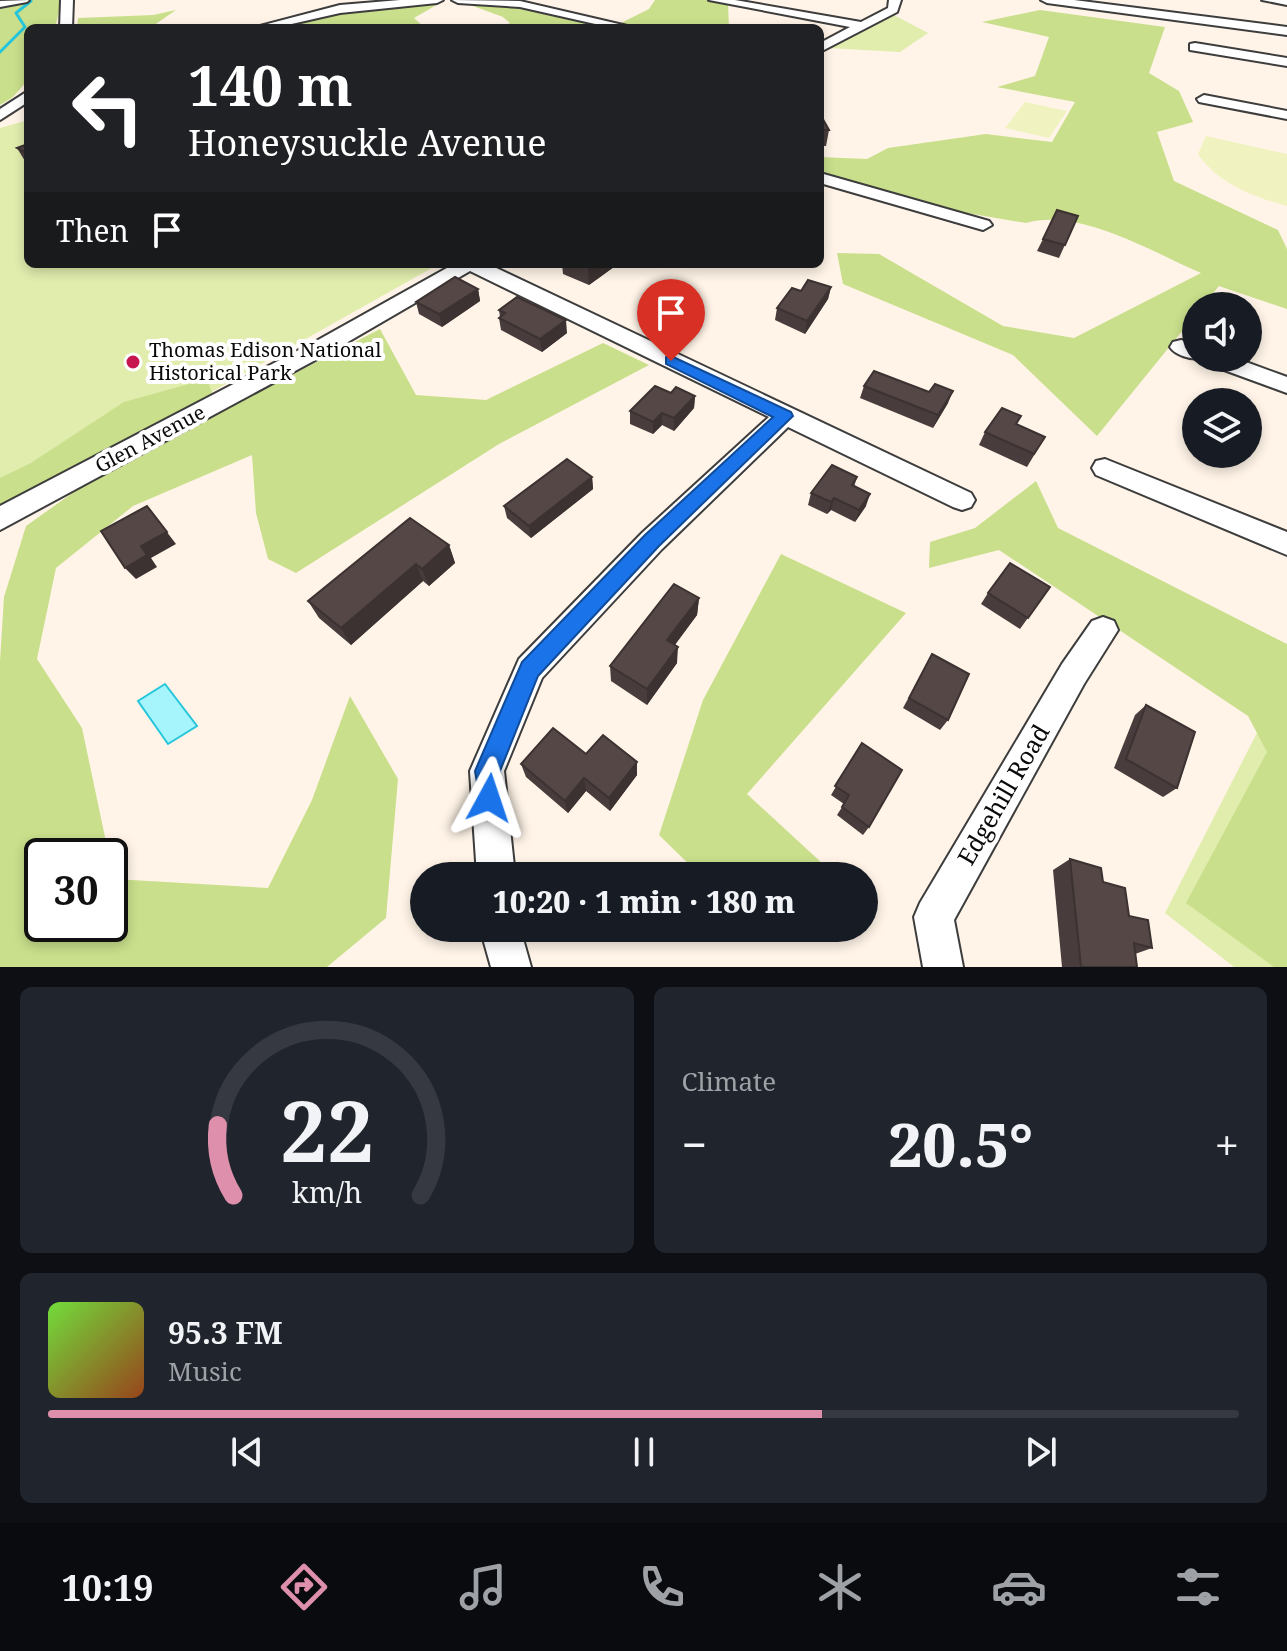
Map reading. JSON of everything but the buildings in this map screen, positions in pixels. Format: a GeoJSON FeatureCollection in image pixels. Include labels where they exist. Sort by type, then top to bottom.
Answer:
{"type":"FeatureCollection","features":[{"type":"Feature","properties":{"kind":"street"},"geometry":{"type":"LineString","coordinates":[[0,4],[23,0]]}},
{"type":"Feature","properties":{"kind":"street"},"geometry":{"type":"LineString","coordinates":[[66,24],[67,0]]}},
{"type":"Feature","properties":{"kind":"street"},"geometry":{"type":"LineString","coordinates":[[276,24],[351,7],[437,0]]}},
{"type":"Feature","properties":{"kind":"street"},"geometry":{"type":"LineString","coordinates":[[458,0],[520,4],[612,24]]}},
{"type":"Feature","properties":{"kind":"street"},"geometry":{"type":"LineString","coordinates":[[715,0],[864,26]]}},
{"type":"Feature","properties":{"kind":"street"},"geometry":{"type":"LineString","coordinates":[[824,46],[893,10],[895,0]]}},
{"type":"Feature","properties":{"kind":"street"},"geometry":{"type":"LineString","coordinates":[[1047,0],[1287,31]]}},
{"type":"Feature","properties":{"kind":"street"},"geometry":{"type":"LineString","coordinates":[[1268,0],[1287,2]]}},
{"type":"Feature","properties":{"kind":"street"},"geometry":{"type":"LineString","coordinates":[[1195,47],[1287,62]]}},
{"type":"Feature","properties":{"kind":"street"},"geometry":{"type":"LineString","coordinates":[[0,118],[24,98]]}},
{"type":"Feature","properties":{"kind":"street"},"geometry":{"type":"LineString","coordinates":[[1204,99],[1287,115]]}},
{"type":"Feature","properties":{"kind":"street"},"geometry":{"type":"LineString","coordinates":[[0,118],[24,113]]}},
{"type":"Feature","properties":{"kind":"street"},"geometry":{"type":"LineString","coordinates":[[824,179],[983,225]]}},
{"type":"Feature","properties":{"kind":"street","name":"Glen Avenue"},"geometry":{"type":"LineString","coordinates":[[0,519],[326,345],[463,268]]}},
{"type":"Feature","properties":{"kind":"street"},"geometry":{"type":"LineString","coordinates":[[478,268],[962,500]]}},
{"type":"Feature","properties":{"kind":"street"},"geometry":{"type":"LineString","coordinates":[[1251,372],[1287,385]]}},
{"type":"Feature","properties":{"kind":"street"},"geometry":{"type":"LineString","coordinates":[[495,862],[487,771],[530,669],[652,541],[785,416]]}},
{"type":"Feature","properties":{"kind":"street"},"geometry":{"type":"LineString","coordinates":[[1105,468],[1287,544]]}},
{"type":"Feature","properties":{"kind":"street","name":"Edgehill Road"},"geometry":{"type":"LineString","coordinates":[[943,967],[934,917],[1073,674],[1103,630]]}},
{"type":"Feature","properties":{"kind":"street"},"geometry":{"type":"LineString","coordinates":[[504,942],[511,967]]}},
{"type":"Feature","properties":{"kind":"green space"},"geometry":{"type":"Polygon","coordinates":[[[31,0],[62,0],[56,24],[24,24],[24,85],[0,105],[0,5],[31,0]]]}},
{"type":"Feature","properties":{"kind":"green space"},"geometry":{"type":"Polygon","coordinates":[[[655,0],[728,3],[729,24],[507,24],[510,23],[503,17],[462,2],[507,4],[621,23],[649,9],[655,0]]]}},
{"type":"Feature","properties":{"kind":"green space"},"geometry":{"type":"Polygon","coordinates":[[[402,3],[440,3],[414,18],[421,24],[292,22],[402,3]]]}},
{"type":"Feature","properties":{"kind":"green space"},"geometry":{"type":"Polygon","coordinates":[[[176,10],[156,24],[77,24],[78,18],[153,15],[176,10]]]}},
{"type":"Feature","properties":{"kind":"green space"},"geometry":{"type":"Polygon","coordinates":[[[1040,10],[1165,27],[1149,73],[1179,91],[1193,122],[1157,132],[1174,181],[1278,230],[1287,249],[1287,309],[1262,301],[1262,292],[1237,292],[1219,286],[1214,292],[1182,292],[1182,331],[1097,436],[1013,355],[843,284],[837,253],[879,254],[1003,326],[1074,338],[1201,273],[1092,226],[1047,220],[1026,223],[914,204],[824,176],[824,157],[867,159],[888,148],[986,134],[1052,142],[1075,102],[997,87],[1035,76],[1049,37],[982,22],[1040,10]]]}},
{"type":"Feature","properties":{"kind":"green space"},"geometry":{"type":"Polygon","coordinates":[[[894,15],[928,33],[900,52],[827,48],[894,15]]]}},
{"type":"Feature","properties":{"kind":"green space"},"geometry":{"type":"Polygon","coordinates":[[[1025,102],[1067,111],[1049,138],[1005,128],[1025,102]]]}},
{"type":"Feature","properties":{"kind":"green space","name":"Thomas Edison National Historical Park"},"geometry":{"type":"Polygon","coordinates":[[[24,121],[24,268],[432,268],[167,417],[0,498],[0,128],[24,121]]]}},
{"type":"Feature","properties":{"kind":"green space"},"geometry":{"type":"Polygon","coordinates":[[[1206,136],[1287,154],[1287,206],[1250,194],[1216,174],[1198,154],[1206,136]]]}},
{"type":"Feature","properties":{"kind":"green space"},"geometry":{"type":"Polygon","coordinates":[[[380,329],[416,395],[486,400],[603,343],[649,365],[499,444],[296,573],[268,559],[256,513],[252,455],[133,506],[56,568],[37,659],[82,728],[105,838],[24,838],[24,942],[128,942],[128,880],[268,888],[312,800],[350,696],[398,779],[386,918],[327,967],[0,967],[0,661],[4,597],[26,526],[95,477],[380,329]]]}},
{"type":"Feature","properties":{"kind":"green space"},"geometry":{"type":"Polygon","coordinates":[[[207,379],[215,401],[0,509],[0,478],[31,463],[124,402],[207,379]]]}},
{"type":"Feature","properties":{"kind":"green space"},"geometry":{"type":"Polygon","coordinates":[[[1036,481],[1058,528],[1287,644],[1287,967],[1274,967],[1186,903],[1267,752],[1248,716],[999,550],[929,568],[930,542],[975,528],[1036,481]]]}},
{"type":"Feature","properties":{"kind":"green space"},"geometry":{"type":"Polygon","coordinates":[[[781,554],[906,613],[747,794],[821,862],[687,862],[659,835],[703,700],[781,554]]]}},
{"type":"Feature","properties":{"kind":"green space"},"geometry":{"type":"Polygon","coordinates":[[[1287,674],[1287,967],[1234,967],[1165,913],[1287,674]]]}},
{"type":"Feature","properties":{"kind":"water"},"geometry":{"type":"Polygon","coordinates":[[[165,684],[197,726],[168,744],[138,701],[165,684]]]}},
{"type":"Feature","properties":{"kind":"waterway"},"geometry":{"type":"LineString","coordinates":[[24,25],[16,13],[31,1]]}},
{"type":"Feature","properties":{"kind":"waterway"},"geometry":{"type":"LineString","coordinates":[[0,52],[24,28]]}},
{"type":"Feature","properties":{"kind":"place","name":"Thomas Edison National Historical Park"},"geometry":{"type":"Point","coordinates":[133,362]}},
{"type":"Feature","properties":{"kind":"route"},"geometry":{"type":"LineString","coordinates":[[489,798],[487,771],[530,669],[652,541],[785,416],[671,361]]}}]}
